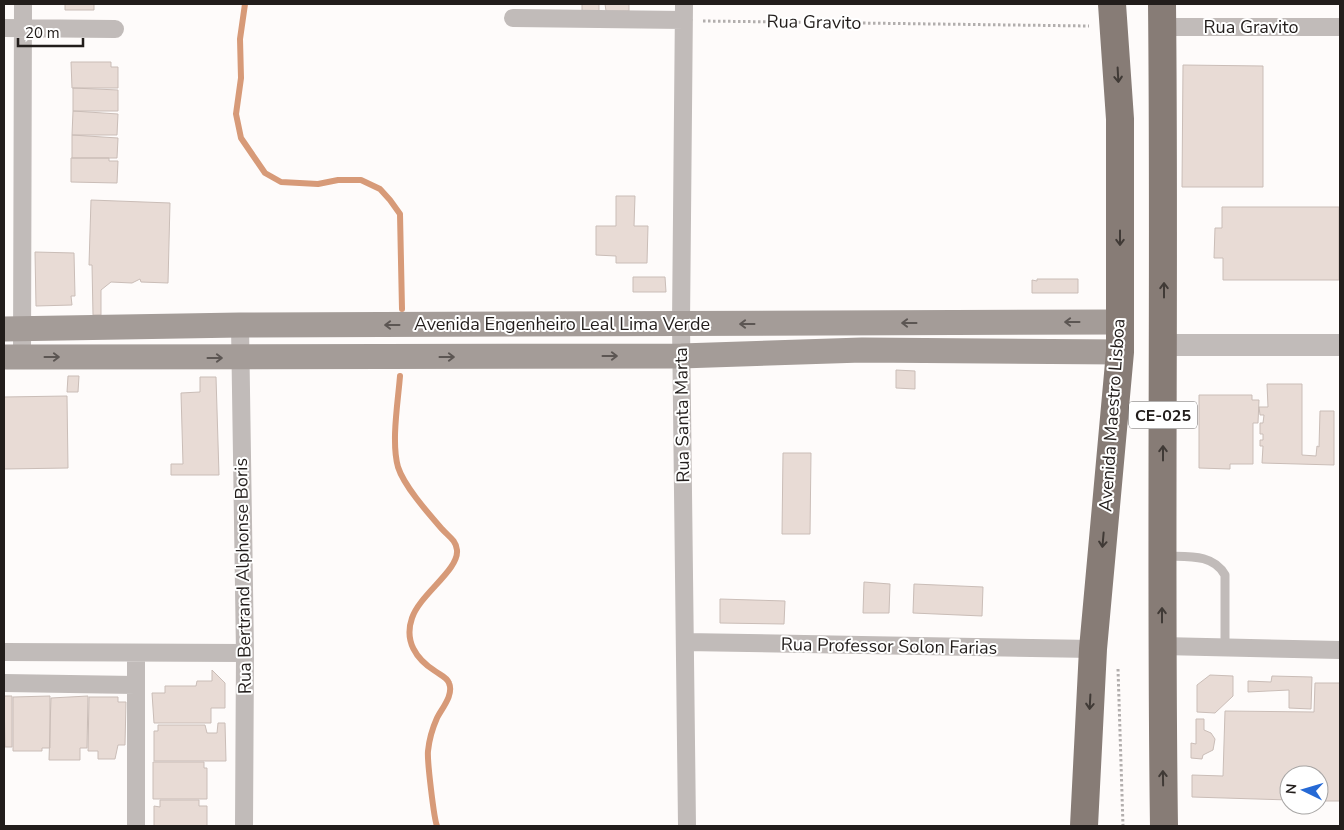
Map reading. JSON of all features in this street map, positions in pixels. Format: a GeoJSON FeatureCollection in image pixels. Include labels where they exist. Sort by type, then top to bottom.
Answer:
{"type":"FeatureCollection","features":[{"type":"Feature","properties":{"kind":"highway","name":"Avenida Maestro Lisboa"},"geometry":{"type":"LineString","coordinates":[[1084,826],[1092,649],[1120,352],[1120,119],[1114,15]]}},
{"type":"Feature","properties":{"kind":"highway","name":"CE-025"},"geometry":{"type":"LineString","coordinates":[[1162,15],[1164,345],[1162,646],[1164,826]]}},
{"type":"Feature","properties":{"kind":"main road","name":"Avenida Engenheiro Leal Lima Verde"},"geometry":{"type":"LineString","coordinates":[[13,329],[240,325],[1120,322]]}},
{"type":"Feature","properties":{"kind":"main road"},"geometry":{"type":"LineString","coordinates":[[862,350],[863,323]]}},
{"type":"Feature","properties":{"kind":"main road","name":"Avenida Engenheiro Leal Lima Verde"},"geometry":{"type":"LineString","coordinates":[[13,357],[681,356],[862,350],[1120,352]]}},
{"type":"Feature","properties":{"kind":"street"},"geometry":{"type":"LineString","coordinates":[[13,357],[24,27],[23,4]]}},
{"type":"Feature","properties":{"kind":"street"},"geometry":{"type":"LineString","coordinates":[[513,18],[684,12]]}},
{"type":"Feature","properties":{"kind":"street","name":"Rua Santa Marta"},"geometry":{"type":"LineString","coordinates":[[684,12],[681,356],[687,826]]}},
{"type":"Feature","properties":{"kind":"street","name":"Rua Gravito"},"geometry":{"type":"LineString","coordinates":[[1162,15],[1340,27]]}},
{"type":"Feature","properties":{"kind":"street"},"geometry":{"type":"LineString","coordinates":[[4,28],[115,29]]}},
{"type":"Feature","properties":{"kind":"street","name":"Rua Bertrand Alphonse Boris"},"geometry":{"type":"LineString","coordinates":[[240,325],[245,653],[244,826]]}},
{"type":"Feature","properties":{"kind":"street"},"geometry":{"type":"LineString","coordinates":[[1164,345],[1340,345]]}},
{"type":"Feature","properties":{"kind":"street","name":"Rua Professor Solon Farias"},"geometry":{"type":"LineString","coordinates":[[685,642],[1092,649]]}},
{"type":"Feature","properties":{"kind":"street"},"geometry":{"type":"LineString","coordinates":[[1162,646],[1340,650]]}},
{"type":"Feature","properties":{"kind":"street"},"geometry":{"type":"LineString","coordinates":[[4,652],[245,653]]}},
{"type":"Feature","properties":{"kind":"street"},"geometry":{"type":"LineString","coordinates":[[136,653],[136,826]]}},
{"type":"Feature","properties":{"kind":"street"},"geometry":{"type":"LineString","coordinates":[[4,683],[135,685]]}},
{"type":"Feature","properties":{"kind":"lane"},"geometry":{"type":"LineString","coordinates":[[1162,556],[1197,557],[1210,560],[1221,567],[1225,575],[1226,647]]}},
{"type":"Feature","properties":{"kind":"path","name":"Rua Gravito"},"geometry":{"type":"LineString","coordinates":[[684,12],[1114,15]]}},
{"type":"Feature","properties":{"kind":"building"},"geometry":{"type":"Polygon","coordinates":[[[65,4],[94,4],[94,10],[65,10],[65,4]]]}},
{"type":"Feature","properties":{"kind":"building"},"geometry":{"type":"Polygon","coordinates":[[[582,4],[599,4],[599,11],[582,11],[582,4]]]}},
{"type":"Feature","properties":{"kind":"building"},"geometry":{"type":"Polygon","coordinates":[[[605,4],[629,4],[629,11],[606,11],[605,4]]]}},
{"type":"Feature","properties":{"kind":"building"},"geometry":{"type":"Polygon","coordinates":[[[71,62],[111,62],[111,67],[118,67],[118,88],[72,88],[71,62]]]}},
{"type":"Feature","properties":{"kind":"building"},"geometry":{"type":"Polygon","coordinates":[[[1183,65],[1263,66],[1263,187],[1182,187],[1183,65]]]}},
{"type":"Feature","properties":{"kind":"building"},"geometry":{"type":"Polygon","coordinates":[[[73,88],[118,90],[118,111],[73,111],[73,88]]]}},
{"type":"Feature","properties":{"kind":"building"},"geometry":{"type":"Polygon","coordinates":[[[73,111],[118,114],[117,135],[72,135],[73,111]]]}},
{"type":"Feature","properties":{"kind":"building"},"geometry":{"type":"Polygon","coordinates":[[[72,135],[118,138],[117,158],[72,158],[72,135]]]}},
{"type":"Feature","properties":{"kind":"building"},"geometry":{"type":"Polygon","coordinates":[[[71,158],[109,158],[109,161],[118,161],[117,183],[71,182],[71,158]]]}},
{"type":"Feature","properties":{"kind":"building"},"geometry":{"type":"Polygon","coordinates":[[[616,196],[635,196],[634,226],[648,226],[647,263],[616,263],[616,256],[596,255],[596,226],[616,226],[616,196]]]}},
{"type":"Feature","properties":{"kind":"building"},"geometry":{"type":"Polygon","coordinates":[[[91,200],[170,203],[168,283],[141,282],[140,279],[132,283],[111,282],[101,290],[101,315],[93,315],[92,265],[89,265],[91,200]]]}},
{"type":"Feature","properties":{"kind":"building"},"geometry":{"type":"Polygon","coordinates":[[[1222,207],[1339,207],[1339,280],[1223,280],[1223,258],[1214,258],[1215,228],[1222,228],[1222,207]]]}},
{"type":"Feature","properties":{"kind":"building"},"geometry":{"type":"Polygon","coordinates":[[[35,252],[74,253],[75,296],[71,296],[72,305],[36,306],[35,252]]]}},
{"type":"Feature","properties":{"kind":"building"},"geometry":{"type":"Polygon","coordinates":[[[633,277],[665,277],[666,292],[633,292],[633,277]]]}},
{"type":"Feature","properties":{"kind":"building"},"geometry":{"type":"Polygon","coordinates":[[[1037,279],[1078,279],[1078,293],[1032,293],[1032,280],[1037,281],[1037,279]]]}},
{"type":"Feature","properties":{"kind":"building"},"geometry":{"type":"Polygon","coordinates":[[[896,370],[915,371],[915,389],[896,388],[896,370]]]}},
{"type":"Feature","properties":{"kind":"building"},"geometry":{"type":"Polygon","coordinates":[[[68,376],[79,376],[78,392],[67,392],[68,376]]]}},
{"type":"Feature","properties":{"kind":"building"},"geometry":{"type":"Polygon","coordinates":[[[200,377],[216,377],[219,475],[171,475],[171,464],[183,464],[181,393],[200,392],[200,377]]]}},
{"type":"Feature","properties":{"kind":"building"},"geometry":{"type":"Polygon","coordinates":[[[1267,384],[1302,384],[1302,455],[1316,456],[1317,446],[1319,447],[1320,411],[1334,411],[1334,465],[1262,463],[1263,446],[1260,446],[1260,440],[1263,440],[1263,434],[1260,434],[1260,423],[1263,423],[1264,415],[1260,415],[1259,407],[1268,407],[1267,384]]]}},
{"type":"Feature","properties":{"kind":"building"},"geometry":{"type":"Polygon","coordinates":[[[1199,395],[1252,395],[1252,400],[1259,400],[1258,423],[1253,423],[1253,464],[1230,464],[1230,469],[1199,468],[1199,395]]]}},
{"type":"Feature","properties":{"kind":"building"},"geometry":{"type":"Polygon","coordinates":[[[67,396],[68,468],[4,469],[4,397],[67,396]]]}},
{"type":"Feature","properties":{"kind":"building"},"geometry":{"type":"Polygon","coordinates":[[[783,453],[811,453],[810,534],[782,534],[783,453]]]}},
{"type":"Feature","properties":{"kind":"building"},"geometry":{"type":"Polygon","coordinates":[[[864,582],[890,584],[889,613],[863,613],[864,582]]]}},
{"type":"Feature","properties":{"kind":"building"},"geometry":{"type":"Polygon","coordinates":[[[914,584],[983,587],[982,616],[913,613],[914,584]]]}},
{"type":"Feature","properties":{"kind":"building"},"geometry":{"type":"Polygon","coordinates":[[[720,599],[785,601],[784,624],[720,623],[720,599]]]}},
{"type":"Feature","properties":{"kind":"building"},"geometry":{"type":"Polygon","coordinates":[[[212,670],[225,683],[225,708],[211,708],[211,723],[154,723],[152,693],[165,693],[165,686],[196,686],[197,681],[212,681],[212,670]]]}},
{"type":"Feature","properties":{"kind":"building"},"geometry":{"type":"Polygon","coordinates":[[[1210,675],[1233,676],[1233,696],[1215,713],[1197,712],[1197,685],[1210,675]]]}},
{"type":"Feature","properties":{"kind":"building"},"geometry":{"type":"Polygon","coordinates":[[[1272,676],[1312,677],[1311,709],[1289,708],[1289,690],[1248,692],[1248,681],[1271,682],[1272,676]]]}},
{"type":"Feature","properties":{"kind":"building"},"geometry":{"type":"Polygon","coordinates":[[[1315,683],[1340,683],[1340,801],[1329,801],[1329,765],[1279,765],[1279,800],[1192,797],[1192,775],[1223,776],[1225,711],[1314,712],[1315,683]]]}},
{"type":"Feature","properties":{"kind":"building"},"geometry":{"type":"Polygon","coordinates":[[[4,696],[12,696],[12,747],[5,747],[4,696]]]}},
{"type":"Feature","properties":{"kind":"building"},"geometry":{"type":"Polygon","coordinates":[[[50,696],[50,748],[42,748],[42,751],[13,751],[13,697],[50,696]]]}},
{"type":"Feature","properties":{"kind":"building"},"geometry":{"type":"Polygon","coordinates":[[[88,696],[87,748],[80,748],[80,760],[49,760],[51,698],[88,696]]]}},
{"type":"Feature","properties":{"kind":"building"},"geometry":{"type":"Polygon","coordinates":[[[89,697],[118,697],[118,702],[126,702],[125,745],[118,745],[115,759],[98,759],[98,751],[88,751],[89,697]]]}},
{"type":"Feature","properties":{"kind":"building"},"geometry":{"type":"Polygon","coordinates":[[[1196,719],[1204,719],[1204,730],[1211,733],[1215,739],[1213,750],[1203,755],[1202,759],[1191,758],[1191,743],[1196,744],[1196,719]]]}},
{"type":"Feature","properties":{"kind":"building"},"geometry":{"type":"Polygon","coordinates":[[[218,723],[225,723],[226,761],[154,761],[154,731],[158,731],[158,725],[205,725],[207,733],[217,733],[218,723]]]}},
{"type":"Feature","properties":{"kind":"building"},"geometry":{"type":"Polygon","coordinates":[[[153,762],[204,762],[204,768],[207,768],[207,799],[153,799],[153,762]]]}},
{"type":"Feature","properties":{"kind":"building"},"geometry":{"type":"Polygon","coordinates":[[[160,800],[199,800],[199,806],[207,806],[207,826],[154,826],[154,806],[160,807],[160,800]]]}},
{"type":"Feature","properties":{"kind":"waterway"},"geometry":{"type":"LineString","coordinates":[[245,4],[240,39],[241,78],[236,114],[241,138],[265,173],[281,182],[318,184],[338,180],[361,180],[380,189],[400,214],[402,309]]}},
{"type":"Feature","properties":{"kind":"waterway"},"geometry":{"type":"LineString","coordinates":[[400,376],[395,434],[398,467],[411,491],[453,541],[457,550],[452,566],[416,609],[410,626],[413,649],[422,661],[447,679],[450,688],[449,697],[434,726],[428,751],[431,789],[437,826]]}}]}
